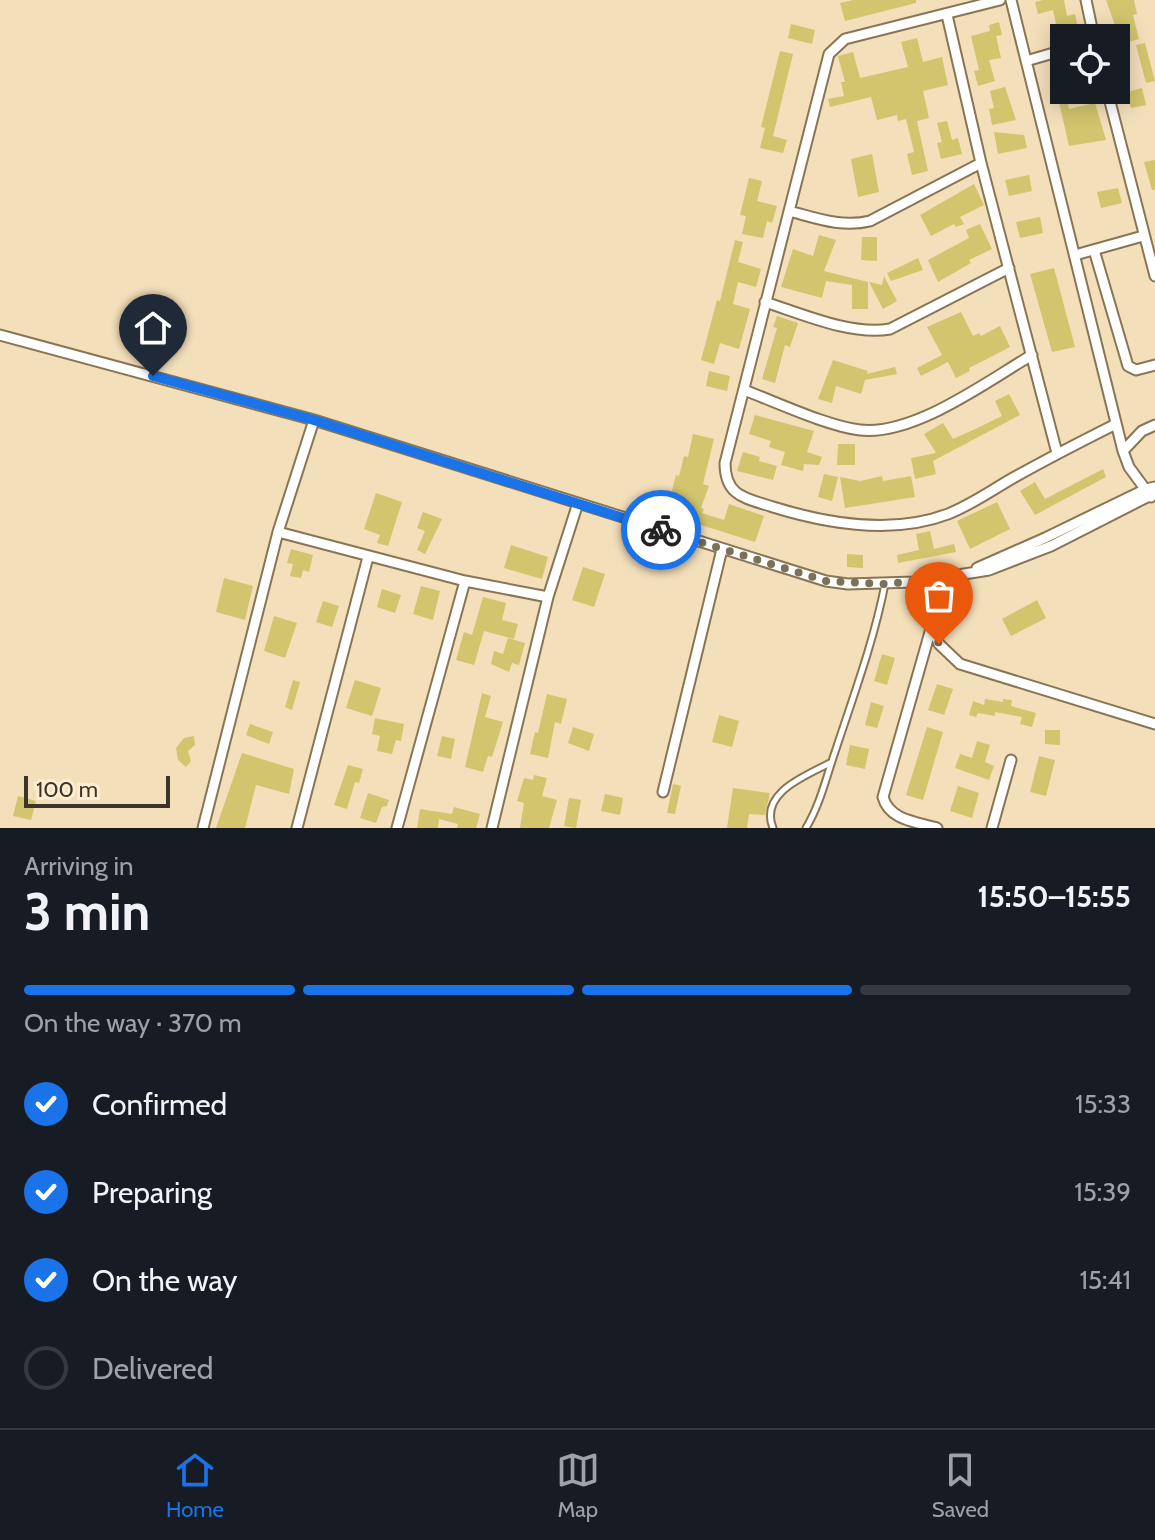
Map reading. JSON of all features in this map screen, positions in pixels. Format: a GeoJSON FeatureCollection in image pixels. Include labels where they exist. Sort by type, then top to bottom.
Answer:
{"type":"FeatureCollection","features":[{"type":"Feature","properties":{"kind":"street"},"geometry":{"type":"LineString","coordinates":[[1000,0],[845,39],[833,49],[826,63],[725,463],[727,482],[740,496],[814,519],[861,525],[906,523],[938,517],[958,509],[1057,453],[1116,424]]}},
{"type":"Feature","properties":{"kind":"street"},"geometry":{"type":"LineString","coordinates":[[0,335],[314,420],[826,581],[885,584],[963,574],[1152,492],[1129,467],[1123,451],[1011,0]]}},
{"type":"Feature","properties":{"kind":"street"},"geometry":{"type":"LineString","coordinates":[[1086,0],[1091,24]]}},
{"type":"Feature","properties":{"kind":"street"},"geometry":{"type":"LineString","coordinates":[[947,15],[981,163],[1057,453]]}},
{"type":"Feature","properties":{"kind":"street"},"geometry":{"type":"LineString","coordinates":[[1026,61],[1050,54]]}},
{"type":"Feature","properties":{"kind":"street"},"geometry":{"type":"LineString","coordinates":[[1110,104],[1155,276]]}},
{"type":"Feature","properties":{"kind":"street"},"geometry":{"type":"LineString","coordinates":[[789,211],[855,225],[870,221],[981,163]]}},
{"type":"Feature","properties":{"kind":"street"},"geometry":{"type":"LineString","coordinates":[[1075,255],[1143,236]]}},
{"type":"Feature","properties":{"kind":"street"},"geometry":{"type":"LineString","coordinates":[[1094,250],[1128,366],[1136,370],[1155,365]]}},
{"type":"Feature","properties":{"kind":"street"},"geometry":{"type":"LineString","coordinates":[[765,302],[858,330],[877,331],[890,329],[1009,268]]}},
{"type":"Feature","properties":{"kind":"street"},"geometry":{"type":"LineString","coordinates":[[744,390],[849,428],[882,430],[923,418],[1032,355]]}},
{"type":"Feature","properties":{"kind":"street"},"geometry":{"type":"LineString","coordinates":[[203,828],[278,532],[314,420]]}},
{"type":"Feature","properties":{"kind":"street"},"geometry":{"type":"LineString","coordinates":[[1123,451],[1142,431],[1155,425]]}},
{"type":"Feature","properties":{"kind":"street"},"geometry":{"type":"LineString","coordinates":[[492,828],[548,597],[578,503]]}},
{"type":"Feature","properties":{"kind":"street"},"geometry":{"type":"LineString","coordinates":[[278,532],[465,581],[548,597]]}},
{"type":"Feature","properties":{"kind":"street"},"geometry":{"type":"LineString","coordinates":[[663,792],[722,549]]}},
{"type":"Feature","properties":{"kind":"street"},"geometry":{"type":"LineString","coordinates":[[297,828],[368,557]]}},
{"type":"Feature","properties":{"kind":"street"},"geometry":{"type":"LineString","coordinates":[[934,579],[932,625],[883,797],[887,810],[937,828]]}},
{"type":"Feature","properties":{"kind":"street"},"geometry":{"type":"LineString","coordinates":[[397,828],[465,581]]}},
{"type":"Feature","properties":{"kind":"street"},"geometry":{"type":"LineString","coordinates":[[932,625],[939,644],[960,664],[1155,724]]}},
{"type":"Feature","properties":{"kind":"street"},"geometry":{"type":"LineString","coordinates":[[992,828],[1011,760]]}},
{"type":"Feature","properties":{"kind":"lane"},"geometry":{"type":"LineString","coordinates":[[806,828],[831,763],[878,619],[885,584]]}},
{"type":"Feature","properties":{"kind":"lane"},"geometry":{"type":"LineString","coordinates":[[773,828],[770,819],[774,799],[794,782],[831,763]]}},
{"type":"Feature","properties":{"kind":"building"},"geometry":{"type":"Polygon","coordinates":[[[853,0],[916,0],[916,3],[845,21],[840,3],[853,0]]]}},
{"type":"Feature","properties":{"kind":"building"},"geometry":{"type":"Polygon","coordinates":[[[1064,0],[1067,16],[1075,14],[1077,24],[1056,24],[1053,10],[1038,14],[1035,2],[1064,0]]]}},
{"type":"Feature","properties":{"kind":"building"},"geometry":{"type":"Polygon","coordinates":[[[1106,0],[1134,0],[1137,14],[1133,15],[1139,39],[1130,41],[1130,24],[1115,24],[1106,0]]]}},
{"type":"Feature","properties":{"kind":"building"},"geometry":{"type":"Polygon","coordinates":[[[999,22],[1002,35],[996,36],[1001,58],[989,60],[995,81],[978,86],[974,71],[979,70],[971,36],[990,31],[989,25],[999,22]]]}},
{"type":"Feature","properties":{"kind":"building"},"geometry":{"type":"Polygon","coordinates":[[[791,24],[815,30],[812,44],[788,38],[791,24]]]}},
{"type":"Feature","properties":{"kind":"building"},"geometry":{"type":"Polygon","coordinates":[[[917,38],[923,62],[942,57],[948,85],[923,91],[929,118],[917,121],[928,171],[912,175],[907,154],[914,152],[906,119],[898,121],[897,115],[877,120],[871,97],[830,107],[828,99],[844,96],[841,82],[845,82],[838,56],[853,52],[860,78],[908,67],[901,42],[917,38]]]}},
{"type":"Feature","properties":{"kind":"building"},"geometry":{"type":"Polygon","coordinates":[[[1145,43],[1155,81],[1146,83],[1136,45],[1145,43]]]}},
{"type":"Feature","properties":{"kind":"building"},"geometry":{"type":"Polygon","coordinates":[[[780,51],[793,54],[773,136],[787,140],[783,153],[760,148],[765,128],[761,127],[780,51]]]}},
{"type":"Feature","properties":{"kind":"building"},"geometry":{"type":"Polygon","coordinates":[[[1005,87],[1016,120],[992,125],[989,109],[994,108],[990,91],[1005,87]]]}},
{"type":"Feature","properties":{"kind":"building"},"geometry":{"type":"Polygon","coordinates":[[[1142,88],[1146,105],[1131,108],[1130,91],[1142,88]]]}},
{"type":"Feature","properties":{"kind":"building"},"geometry":{"type":"Polygon","coordinates":[[[1059,104],[1068,104],[1069,109],[1095,104],[1106,140],[1069,146],[1059,104]]]}},
{"type":"Feature","properties":{"kind":"building"},"geometry":{"type":"Polygon","coordinates":[[[947,121],[952,140],[958,138],[962,154],[941,159],[937,143],[942,142],[937,123],[947,121]]]}},
{"type":"Feature","properties":{"kind":"building"},"geometry":{"type":"Polygon","coordinates":[[[994,132],[1024,135],[1027,148],[998,154],[994,132]]]}},
{"type":"Feature","properties":{"kind":"building"},"geometry":{"type":"Polygon","coordinates":[[[872,154],[879,192],[858,197],[851,159],[872,154]]]}},
{"type":"Feature","properties":{"kind":"building"},"geometry":{"type":"Polygon","coordinates":[[[1155,160],[1155,190],[1152,190],[1144,162],[1155,160]]]}},
{"type":"Feature","properties":{"kind":"building"},"geometry":{"type":"Polygon","coordinates":[[[1029,175],[1032,191],[1009,196],[1005,180],[1029,175]]]}},
{"type":"Feature","properties":{"kind":"building"},"geometry":{"type":"Polygon","coordinates":[[[749,178],[762,181],[757,201],[777,206],[772,223],[767,221],[763,238],[742,234],[746,216],[740,215],[749,178]]]}},
{"type":"Feature","properties":{"kind":"building"},"geometry":{"type":"Polygon","coordinates":[[[974,184],[984,205],[960,217],[964,224],[956,227],[954,224],[931,236],[920,215],[974,184]]]}},
{"type":"Feature","properties":{"kind":"building"},"geometry":{"type":"Polygon","coordinates":[[[1118,188],[1122,203],[1101,208],[1097,192],[1118,188]]]}},
{"type":"Feature","properties":{"kind":"building"},"geometry":{"type":"Polygon","coordinates":[[[1040,217],[1043,233],[1020,238],[1016,222],[1040,217]]]}},
{"type":"Feature","properties":{"kind":"building"},"geometry":{"type":"Polygon","coordinates":[[[980,224],[992,249],[969,260],[971,263],[938,282],[928,260],[969,238],[966,230],[980,224]]]}},
{"type":"Feature","properties":{"kind":"building"},"geometry":{"type":"Polygon","coordinates":[[[819,235],[836,240],[824,271],[868,282],[868,309],[852,309],[852,285],[826,281],[822,298],[781,287],[793,249],[813,256],[819,235]]]}},
{"type":"Feature","properties":{"kind":"building"},"geometry":{"type":"Polygon","coordinates":[[[862,237],[877,237],[877,261],[861,260],[862,237]]]}},
{"type":"Feature","properties":{"kind":"building"},"geometry":{"type":"Polygon","coordinates":[[[735,240],[743,242],[738,262],[761,269],[756,287],[738,282],[733,304],[750,309],[739,349],[720,343],[714,364],[701,360],[735,240]]]}},
{"type":"Feature","properties":{"kind":"building"},"geometry":{"type":"Polygon","coordinates":[[[918,258],[923,270],[891,281],[887,273],[918,258]]]}},
{"type":"Feature","properties":{"kind":"building"},"geometry":{"type":"Polygon","coordinates":[[[1054,268],[1075,347],[1052,352],[1030,274],[1054,268]]]}},
{"type":"Feature","properties":{"kind":"building"},"geometry":{"type":"Polygon","coordinates":[[[884,276],[897,301],[883,309],[869,282],[882,285],[884,276]]]}},
{"type":"Feature","properties":{"kind":"building"},"geometry":{"type":"Polygon","coordinates":[[[961,312],[973,336],[979,333],[981,336],[1000,326],[1010,347],[956,378],[948,362],[921,376],[917,368],[942,355],[927,327],[961,312]]]}},
{"type":"Feature","properties":{"kind":"building"},"geometry":{"type":"Polygon","coordinates":[[[777,316],[798,323],[790,347],[785,345],[775,383],[762,379],[777,328],[773,327],[777,316]]]}},
{"type":"Feature","properties":{"kind":"building"},"geometry":{"type":"Polygon","coordinates":[[[833,360],[868,371],[867,374],[895,367],[897,374],[865,380],[861,394],[836,386],[832,403],[818,399],[833,360]]]}},
{"type":"Feature","properties":{"kind":"building"},"geometry":{"type":"Polygon","coordinates":[[[709,371],[730,376],[727,391],[706,386],[709,371]]]}},
{"type":"Feature","properties":{"kind":"building"},"geometry":{"type":"Polygon","coordinates":[[[1009,394],[1020,415],[933,461],[936,474],[915,479],[911,458],[936,453],[924,434],[943,423],[953,439],[973,430],[1002,416],[995,401],[1009,394]]]}},
{"type":"Feature","properties":{"kind":"building"},"geometry":{"type":"Polygon","coordinates":[[[755,415],[814,431],[807,452],[822,457],[819,465],[804,464],[803,471],[781,465],[785,452],[769,447],[771,441],[749,434],[755,415]]]}},
{"type":"Feature","properties":{"kind":"building"},"geometry":{"type":"Polygon","coordinates":[[[693,434],[714,439],[703,484],[709,486],[702,513],[724,520],[729,504],[764,516],[755,542],[666,514],[676,475],[679,476],[684,456],[688,457],[693,434]]]}},
{"type":"Feature","properties":{"kind":"building"},"geometry":{"type":"Polygon","coordinates":[[[838,444],[855,444],[855,465],[837,465],[838,444]]]}},
{"type":"Feature","properties":{"kind":"building"},"geometry":{"type":"Polygon","coordinates":[[[743,452],[777,466],[773,480],[737,471],[743,452]]]}},
{"type":"Feature","properties":{"kind":"building"},"geometry":{"type":"Polygon","coordinates":[[[1103,469],[1106,477],[1035,515],[1020,491],[1035,482],[1045,499],[1103,469]]]}},
{"type":"Feature","properties":{"kind":"building"},"geometry":{"type":"Polygon","coordinates":[[[824,474],[838,477],[832,501],[818,497],[824,474]]]}},
{"type":"Feature","properties":{"kind":"building"},"geometry":{"type":"Polygon","coordinates":[[[882,476],[883,481],[911,476],[915,497],[845,508],[840,477],[860,481],[882,476]]]}},
{"type":"Feature","properties":{"kind":"building"},"geometry":{"type":"Polygon","coordinates":[[[376,493],[402,502],[388,546],[377,543],[380,535],[364,529],[376,493]]]}},
{"type":"Feature","properties":{"kind":"building"},"geometry":{"type":"Polygon","coordinates":[[[997,502],[1010,529],[970,549],[957,521],[997,502]]]}},
{"type":"Feature","properties":{"kind":"building"},"geometry":{"type":"Polygon","coordinates":[[[423,512],[442,519],[425,554],[417,550],[425,531],[417,528],[423,512]]]}},
{"type":"Feature","properties":{"kind":"building"},"geometry":{"type":"Polygon","coordinates":[[[930,531],[934,549],[954,544],[956,552],[898,563],[897,555],[919,550],[916,534],[930,531]]]}},
{"type":"Feature","properties":{"kind":"building"},"geometry":{"type":"Polygon","coordinates":[[[511,545],[548,557],[542,579],[504,568],[511,545]]]}},
{"type":"Feature","properties":{"kind":"building"},"geometry":{"type":"Polygon","coordinates":[[[291,549],[313,555],[309,572],[303,570],[301,578],[290,576],[293,564],[287,563],[291,549]]]}},
{"type":"Feature","properties":{"kind":"building"},"geometry":{"type":"Polygon","coordinates":[[[847,554],[863,555],[863,568],[847,567],[847,554]]]}},
{"type":"Feature","properties":{"kind":"building"},"geometry":{"type":"Polygon","coordinates":[[[583,567],[605,574],[594,607],[572,600],[583,567]]]}},
{"type":"Feature","properties":{"kind":"building"},"geometry":{"type":"Polygon","coordinates":[[[224,578],[253,586],[245,620],[216,612],[224,578]]]}},
{"type":"Feature","properties":{"kind":"building"},"geometry":{"type":"Polygon","coordinates":[[[421,586],[440,591],[433,620],[413,614],[421,586]]]}},
{"type":"Feature","properties":{"kind":"building"},"geometry":{"type":"Polygon","coordinates":[[[382,589],[401,595],[395,613],[377,607],[382,589]]]}},
{"type":"Feature","properties":{"kind":"building"},"geometry":{"type":"Polygon","coordinates":[[[483,597],[506,603],[502,620],[518,624],[514,639],[484,631],[474,665],[456,660],[464,632],[472,635],[483,597]]]}},
{"type":"Feature","properties":{"kind":"building"},"geometry":{"type":"Polygon","coordinates":[[[1037,600],[1046,618],[1011,636],[1002,619],[1037,600]]]}},
{"type":"Feature","properties":{"kind":"building"},"geometry":{"type":"Polygon","coordinates":[[[323,601],[339,606],[332,627],[316,622],[323,601]]]}},
{"type":"Feature","properties":{"kind":"building"},"geometry":{"type":"Polygon","coordinates":[[[274,616],[297,623],[285,658],[264,651],[274,616]]]}},
{"type":"Feature","properties":{"kind":"building"},"geometry":{"type":"Polygon","coordinates":[[[508,638],[525,643],[519,665],[512,663],[509,672],[491,664],[494,651],[503,654],[508,638]]]}},
{"type":"Feature","properties":{"kind":"building"},"geometry":{"type":"Polygon","coordinates":[[[882,654],[895,658],[887,685],[874,681],[882,654]]]}},
{"type":"Feature","properties":{"kind":"building"},"geometry":{"type":"Polygon","coordinates":[[[293,680],[300,682],[292,710],[285,707],[293,680]]]}},
{"type":"Feature","properties":{"kind":"building"},"geometry":{"type":"Polygon","coordinates":[[[355,680],[381,688],[372,716],[346,708],[355,680]]]}},
{"type":"Feature","properties":{"kind":"building"},"geometry":{"type":"Polygon","coordinates":[[[937,684],[953,689],[944,715],[928,710],[937,684]]]}},
{"type":"Feature","properties":{"kind":"building"},"geometry":{"type":"Polygon","coordinates":[[[482,693],[491,696],[485,717],[503,722],[492,757],[488,756],[483,772],[465,767],[482,693]]]}},
{"type":"Feature","properties":{"kind":"building"},"geometry":{"type":"Polygon","coordinates":[[[547,694],[567,699],[561,724],[555,722],[548,758],[530,754],[547,694]]]}},
{"type":"Feature","properties":{"kind":"building"},"geometry":{"type":"Polygon","coordinates":[[[985,699],[1012,700],[1011,706],[1036,713],[1032,727],[1020,724],[1022,717],[995,712],[995,716],[969,715],[973,701],[984,705],[985,699]]]}},
{"type":"Feature","properties":{"kind":"building"},"geometry":{"type":"Polygon","coordinates":[[[871,702],[884,706],[877,728],[865,725],[871,702]]]}},
{"type":"Feature","properties":{"kind":"building"},"geometry":{"type":"Polygon","coordinates":[[[719,715],[739,721],[732,747],[712,742],[719,715]]]}},
{"type":"Feature","properties":{"kind":"building"},"geometry":{"type":"Polygon","coordinates":[[[375,718],[404,724],[401,741],[396,740],[392,754],[377,751],[380,736],[372,734],[375,718]]]}},
{"type":"Feature","properties":{"kind":"building"},"geometry":{"type":"Polygon","coordinates":[[[250,724],[273,732],[269,744],[246,735],[250,724]]]}},
{"type":"Feature","properties":{"kind":"building"},"geometry":{"type":"Polygon","coordinates":[[[573,727],[594,734],[589,751],[568,743],[573,727]]]}},
{"type":"Feature","properties":{"kind":"building"},"geometry":{"type":"Polygon","coordinates":[[[927,727],[943,732],[923,800],[906,795],[927,727]]]}},
{"type":"Feature","properties":{"kind":"building"},"geometry":{"type":"Polygon","coordinates":[[[1045,730],[1060,730],[1060,745],[1045,744],[1045,730]]]}},
{"type":"Feature","properties":{"kind":"building"},"geometry":{"type":"Polygon","coordinates":[[[194,736],[195,745],[188,751],[191,761],[186,767],[178,760],[176,748],[184,738],[194,736]]]}},
{"type":"Feature","properties":{"kind":"building"},"geometry":{"type":"Polygon","coordinates":[[[442,736],[455,739],[451,759],[437,756],[442,736]]]}},
{"type":"Feature","properties":{"kind":"building"},"geometry":{"type":"Polygon","coordinates":[[[977,741],[990,745],[985,762],[994,766],[989,780],[955,768],[960,754],[972,758],[977,741]]]}},
{"type":"Feature","properties":{"kind":"building"},"geometry":{"type":"Polygon","coordinates":[[[850,745],[869,749],[865,769],[846,765],[850,745]]]}},
{"type":"Feature","properties":{"kind":"building"},"geometry":{"type":"Polygon","coordinates":[[[242,753],[294,769],[289,794],[256,785],[245,828],[216,828],[242,753]]]}},
{"type":"Feature","properties":{"kind":"building"},"geometry":{"type":"Polygon","coordinates":[[[1039,756],[1055,760],[1046,796],[1030,792],[1039,756]]]}},
{"type":"Feature","properties":{"kind":"building"},"geometry":{"type":"Polygon","coordinates":[[[348,765],[363,769],[359,783],[355,782],[347,809],[334,805],[348,765]]]}},
{"type":"Feature","properties":{"kind":"building"},"geometry":{"type":"Polygon","coordinates":[[[534,775],[547,778],[542,796],[557,800],[549,828],[520,828],[524,803],[517,801],[524,778],[533,780],[534,775]]]}},
{"type":"Feature","properties":{"kind":"building"},"geometry":{"type":"Polygon","coordinates":[[[673,784],[681,786],[675,814],[667,813],[673,784]]]}},
{"type":"Feature","properties":{"kind":"building"},"geometry":{"type":"Polygon","coordinates":[[[958,786],[979,793],[972,818],[950,811],[958,786]]]}},
{"type":"Feature","properties":{"kind":"building"},"geometry":{"type":"Polygon","coordinates":[[[733,788],[770,793],[765,815],[749,814],[747,828],[727,828],[733,788]]]}},
{"type":"Feature","properties":{"kind":"building"},"geometry":{"type":"Polygon","coordinates":[[[368,793],[389,800],[387,806],[382,807],[376,823],[360,818],[368,793]]]}},
{"type":"Feature","properties":{"kind":"building"},"geometry":{"type":"Polygon","coordinates":[[[605,794],[623,798],[620,815],[601,811],[605,794]]]}},
{"type":"Feature","properties":{"kind":"building"},"geometry":{"type":"Polygon","coordinates":[[[18,796],[36,801],[31,820],[13,816],[18,796]]]}},
{"type":"Feature","properties":{"kind":"building"},"geometry":{"type":"Polygon","coordinates":[[[569,798],[581,800],[576,828],[564,826],[569,798]]]}},
{"type":"Feature","properties":{"kind":"building"},"geometry":{"type":"Polygon","coordinates":[[[454,807],[480,814],[476,828],[457,828],[458,824],[439,819],[438,828],[417,828],[420,809],[452,814],[454,807]]]}},
{"type":"Feature","properties":{"kind":"way so far"},"geometry":{"type":"LineString","coordinates":[[661,530],[826,581],[885,584],[934,579],[932,625],[939,644]]}},
{"type":"Feature","properties":{"kind":"route"},"geometry":{"type":"LineString","coordinates":[[153,376],[314,420],[661,530]]}}]}
